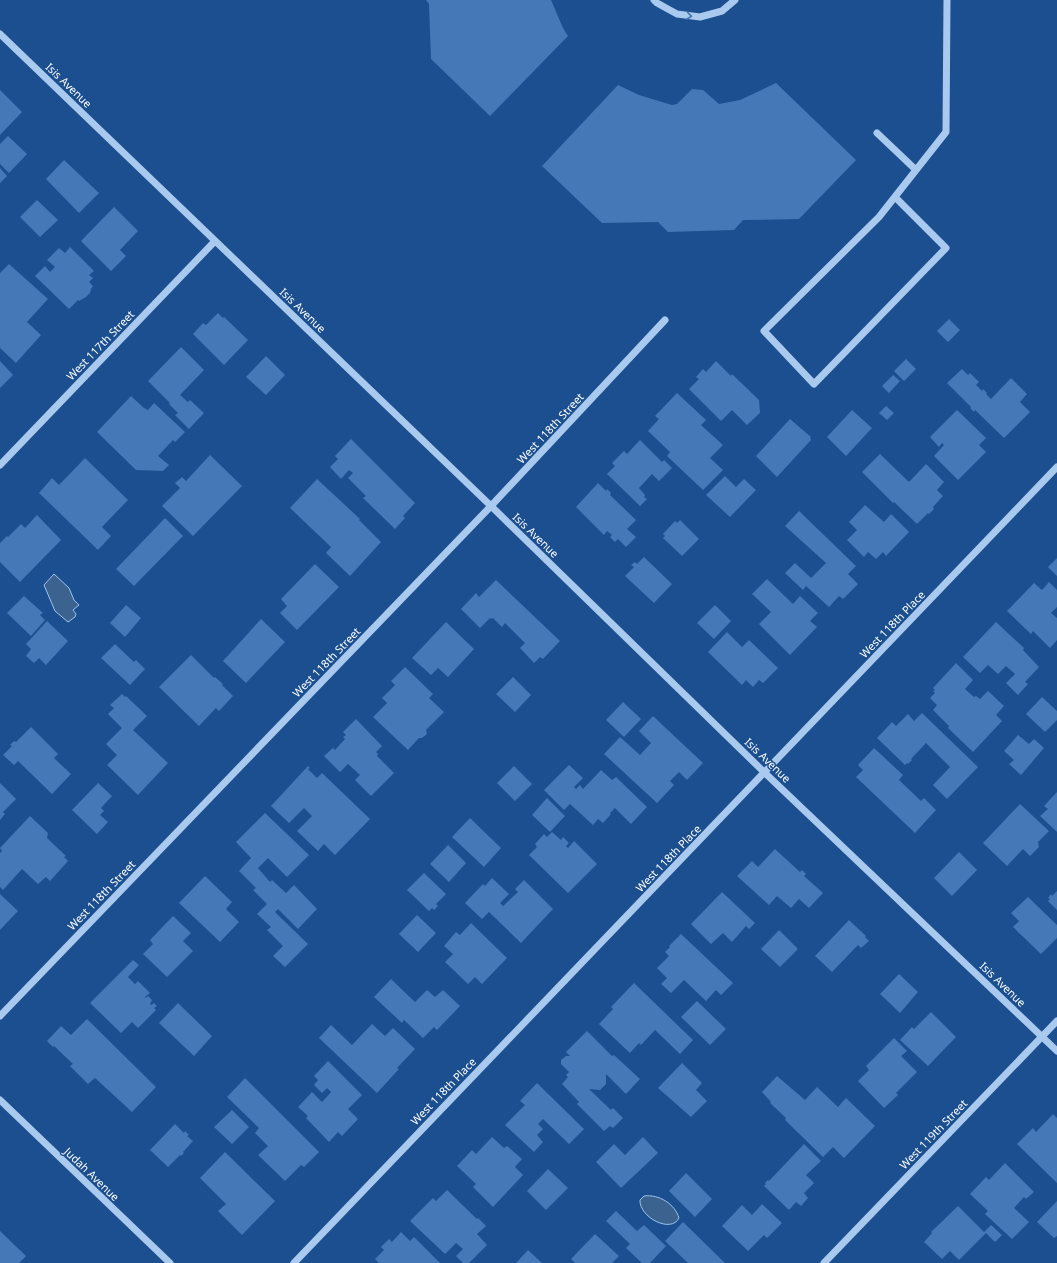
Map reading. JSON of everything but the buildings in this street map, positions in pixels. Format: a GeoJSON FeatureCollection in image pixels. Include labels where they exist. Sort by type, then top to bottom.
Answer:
{"type":"FeatureCollection","features":[{"type":"Feature","properties":{"kind":"street"},"geometry":{"type":"LineString","coordinates":[[654,0],[677,14],[700,17],[722,11],[735,0]]}},
{"type":"Feature","properties":{"kind":"street"},"geometry":{"type":"LineString","coordinates":[[895,197],[946,248],[814,384],[764,331],[879,217],[946,132],[947,0]]}},
{"type":"Feature","properties":{"kind":"street","name":"Isis Avenue"},"geometry":{"type":"LineString","coordinates":[[0,34],[491,506],[765,773],[1057,1051]]}},
{"type":"Feature","properties":{"kind":"street"},"geometry":{"type":"LineString","coordinates":[[877,132],[916,170]]}},
{"type":"Feature","properties":{"kind":"street","name":"West 117th Street"},"geometry":{"type":"LineString","coordinates":[[0,465],[215,241]]}},
{"type":"Feature","properties":{"kind":"street","name":"West 118th Street"},"geometry":{"type":"LineString","coordinates":[[0,1016],[491,506],[666,320]]}},
{"type":"Feature","properties":{"kind":"street","name":"West 118th Place"},"geometry":{"type":"LineString","coordinates":[[294,1263],[1057,467]]}},
{"type":"Feature","properties":{"kind":"street","name":"West 119th Street"},"geometry":{"type":"LineString","coordinates":[[824,1263],[1057,1021]]}},
{"type":"Feature","properties":{"kind":"street","name":"Judah Avenue"},"geometry":{"type":"LineString","coordinates":[[0,1100],[170,1263]]}},
{"type":"Feature","properties":{"kind":"water"},"geometry":{"type":"Polygon","coordinates":[[[54,574],[69,588],[74,600],[79,605],[73,610],[76,614],[75,617],[68,622],[55,611],[44,585],[54,574]]]}},
{"type":"Feature","properties":{"kind":"water"},"geometry":{"type":"Polygon","coordinates":[[[644,1196],[661,1198],[666,1201],[674,1208],[679,1218],[675,1223],[669,1224],[663,1224],[656,1221],[645,1212],[641,1206],[640,1200],[644,1196]]]}}]}
